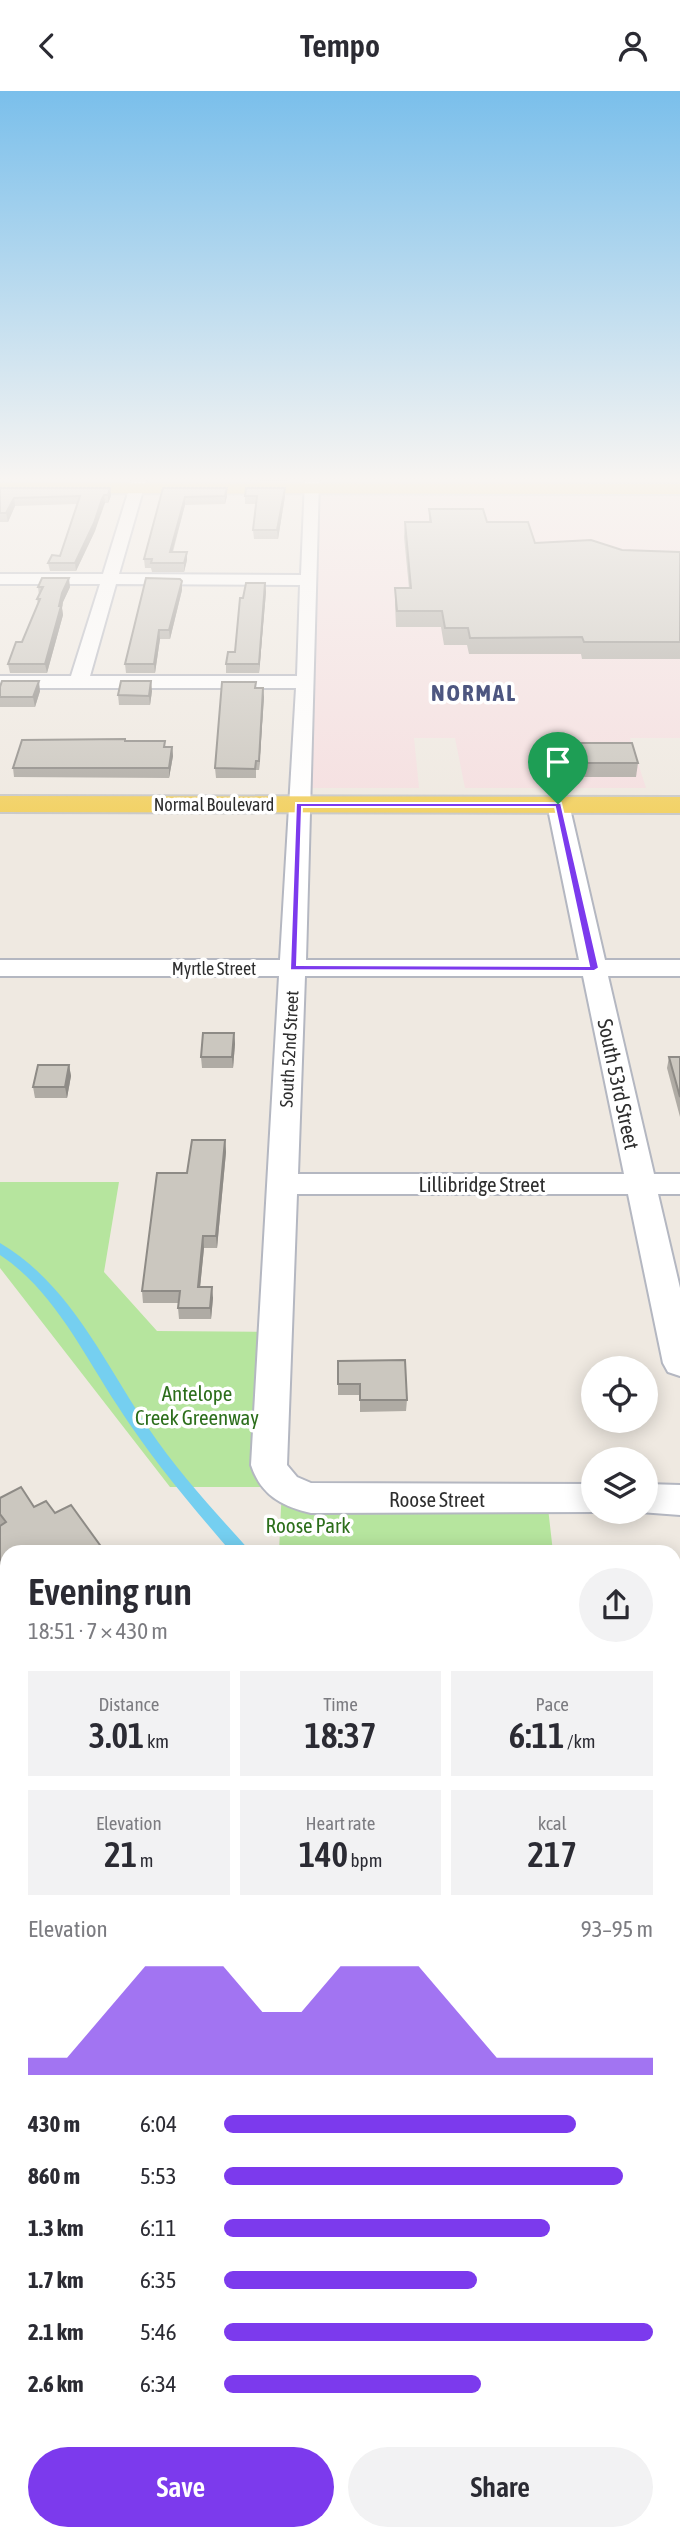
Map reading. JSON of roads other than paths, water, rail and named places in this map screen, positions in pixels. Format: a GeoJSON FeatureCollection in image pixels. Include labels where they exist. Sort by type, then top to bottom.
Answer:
{"type":"FeatureCollection","features":[{"type":"Feature","properties":{"kind":"main road","name":"Normal Boulevard"},"geometry":{"type":"LineString","coordinates":[[0,804],[680,805]]}},
{"type":"Feature","properties":{"kind":"street"},"geometry":{"type":"LineString","coordinates":[[79,682],[106,594]]}},
{"type":"Feature","properties":{"kind":"street","name":"South 52nd Street"},"geometry":{"type":"LineString","coordinates":[[282,1487],[271,1472],[268,1457],[309,594]]}},
{"type":"Feature","properties":{"kind":"street"},"geometry":{"type":"LineString","coordinates":[[0,682],[306,682]]}},
{"type":"Feature","properties":{"kind":"street","name":"South 53rd Street"},"geometry":{"type":"LineString","coordinates":[[558,804],[680,1363]]}},
{"type":"Feature","properties":{"kind":"street","name":"Myrtle Street"},"geometry":{"type":"LineString","coordinates":[[0,968],[680,968]]}},
{"type":"Feature","properties":{"kind":"street","name":"Lillibridge Street"},"geometry":{"type":"LineString","coordinates":[[283,1184],[680,1184]]}},
{"type":"Feature","properties":{"kind":"street","name":"Roose Street"},"geometry":{"type":"LineString","coordinates":[[282,1487],[301,1496],[326,1499],[581,1499]]}},
{"type":"Feature","properties":{"kind":"street"},"geometry":{"type":"LineString","coordinates":[[658,1499],[680,1500]]}},
{"type":"Feature","properties":{"kind":"water"},"geometry":{"type":"Polygon","coordinates":[[[0,1243],[25,1260],[47,1280],[84,1327],[160,1445],[245,1545],[225,1545],[186,1499],[130,1424],[51,1304],[19,1269],[0,1255],[0,1243]]]}},
{"type":"Feature","properties":{"kind":"district","name":"NORMAL"},"geometry":{"type":"Point","coordinates":[474,693]}},
{"type":"Feature","properties":{"kind":"park label","name":"Antelope Creek Greenway"},"geometry":{"type":"Point","coordinates":[197,1405]}},
{"type":"Feature","properties":{"kind":"park label","name":"Roose Park"},"geometry":{"type":"Point","coordinates":[308,1525]}}]}
